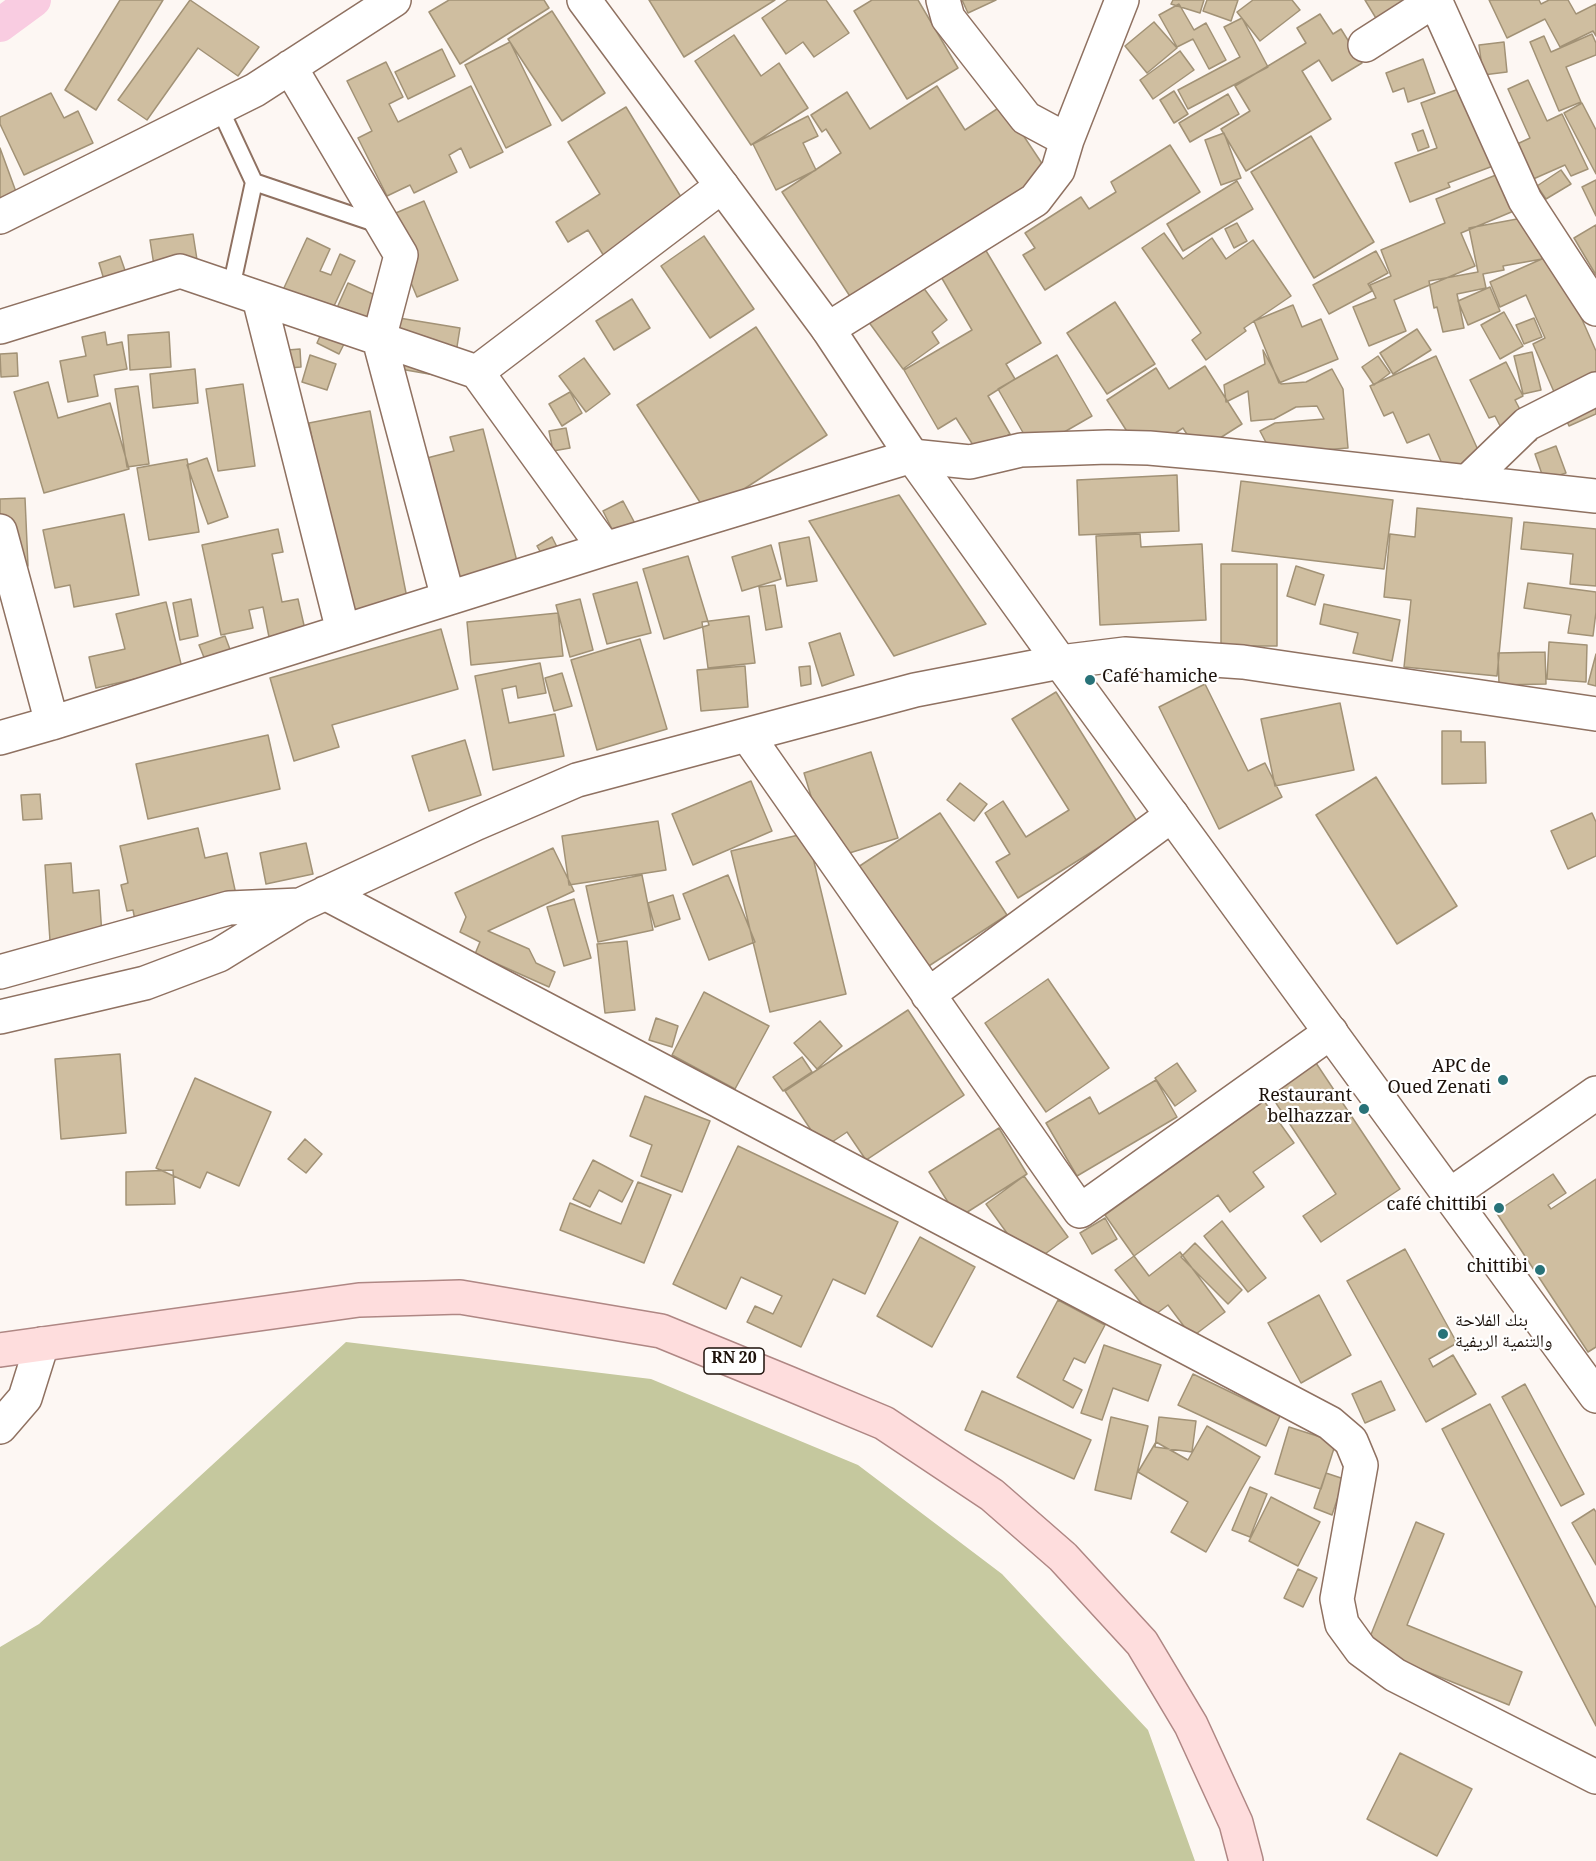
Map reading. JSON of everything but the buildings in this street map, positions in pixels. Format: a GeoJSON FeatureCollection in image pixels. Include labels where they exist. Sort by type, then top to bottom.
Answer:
{"type":"FeatureCollection","features":[{"type":"Feature","properties":{"kind":"main road","name":"RN 20"},"geometry":{"type":"LineString","coordinates":[[0,1350],[359,1300],[460,1297],[661,1331],[884,1423],[992,1495],[1063,1557],[1142,1643],[1191,1725],[1236,1822],[1246,1861]]}},
{"type":"Feature","properties":{"kind":"street"},"geometry":{"type":"LineString","coordinates":[[0,218],[255,90],[394,0]]}},
{"type":"Feature","properties":{"kind":"street"},"geometry":{"type":"LineString","coordinates":[[585,0],[828,329],[912,456],[1060,662],[1450,1195],[1592,1382]]}},
{"type":"Feature","properties":{"kind":"street"},"geometry":{"type":"LineString","coordinates":[[943,0],[948,18],[1026,118],[1067,140]]}},
{"type":"Feature","properties":{"kind":"street"},"geometry":{"type":"LineString","coordinates":[[828,329],[1035,200],[1058,170],[1067,140],[1122,0]]}},
{"type":"Feature","properties":{"kind":"street"},"geometry":{"type":"LineString","coordinates":[[1365,45],[1435,0],[1525,200],[1596,309]]}},
{"type":"Feature","properties":{"kind":"street"},"geometry":{"type":"LineString","coordinates":[[290,67],[401,255],[380,339],[448,598]]}},
{"type":"Feature","properties":{"kind":"street"},"geometry":{"type":"LineString","coordinates":[[477,372],[722,186]]}},
{"type":"Feature","properties":{"kind":"street"},"geometry":{"type":"LineString","coordinates":[[0,327],[180,271],[477,372],[605,549]]}},
{"type":"Feature","properties":{"kind":"street"},"geometry":{"type":"LineString","coordinates":[[245,293],[343,631]]}},
{"type":"Feature","properties":{"kind":"street"},"geometry":{"type":"LineString","coordinates":[[1467,482],[1527,424],[1596,389]]}},
{"type":"Feature","properties":{"kind":"street"},"geometry":{"type":"LineString","coordinates":[[0,738],[605,549],[912,456],[970,462],[1021,450],[1149,448],[1596,496]]}},
{"type":"Feature","properties":{"kind":"street"},"geometry":{"type":"LineString","coordinates":[[0,531],[52,723]]}},
{"type":"Feature","properties":{"kind":"street"},"geometry":{"type":"LineString","coordinates":[[0,1017],[145,982],[219,955],[312,899],[577,780],[915,690],[1060,662],[1125,654],[1243,662],[1596,714]]}},
{"type":"Feature","properties":{"kind":"street"},"geometry":{"type":"LineString","coordinates":[[747,735],[1080,1211],[1331,1032]]}},
{"type":"Feature","properties":{"kind":"street"},"geometry":{"type":"LineString","coordinates":[[928,995],[1172,815]]}},
{"type":"Feature","properties":{"kind":"street"},"geometry":{"type":"LineString","coordinates":[[0,972],[229,908],[312,899],[1330,1423],[1351,1441],[1361,1465],[1337,1599],[1342,1623],[1361,1650],[1395,1675],[1596,1777]]}},
{"type":"Feature","properties":{"kind":"street"},"geometry":{"type":"LineString","coordinates":[[1450,1195],[1596,1093]]}},
{"type":"Feature","properties":{"kind":"street"},"geometry":{"type":"LineString","coordinates":[[0,1427],[25,1398],[42,1344]]}},
{"type":"Feature","properties":{"kind":"lane"},"geometry":{"type":"LineString","coordinates":[[219,107],[254,182],[245,293]]}},
{"type":"Feature","properties":{"kind":"lane"},"geometry":{"type":"LineString","coordinates":[[254,182],[385,226]]}},
{"type":"Feature","properties":{"kind":"green space"},"geometry":{"type":"Polygon","coordinates":[[[346,1342],[651,1379],[858,1465],[1002,1574],[1148,1730],[1195,1861],[0,1861],[0,1647],[39,1624],[346,1342]]]}},
{"type":"Feature","properties":{"kind":"waterway"},"geometry":{"type":"LineString","coordinates":[[0,25],[34,0]]}},
{"type":"Feature","properties":{"kind":"place","name":"Café hamiche"},"geometry":{"type":"Point","coordinates":[1090,680]}},
{"type":"Feature","properties":{"kind":"place","name":"APC de Oued Zenati"},"geometry":{"type":"Point","coordinates":[1503,1080]}},
{"type":"Feature","properties":{"kind":"place","name":"Restaurant belhazzar"},"geometry":{"type":"Point","coordinates":[1364,1109]}},
{"type":"Feature","properties":{"kind":"place","name":"café chittibi"},"geometry":{"type":"Point","coordinates":[1499,1208]}},
{"type":"Feature","properties":{"kind":"place","name":"chittibi"},"geometry":{"type":"Point","coordinates":[1540,1270]}},
{"type":"Feature","properties":{"kind":"place","name":"بنك الفلاحة والتنمية الريفية"},"geometry":{"type":"Point","coordinates":[1443,1334]}}]}
